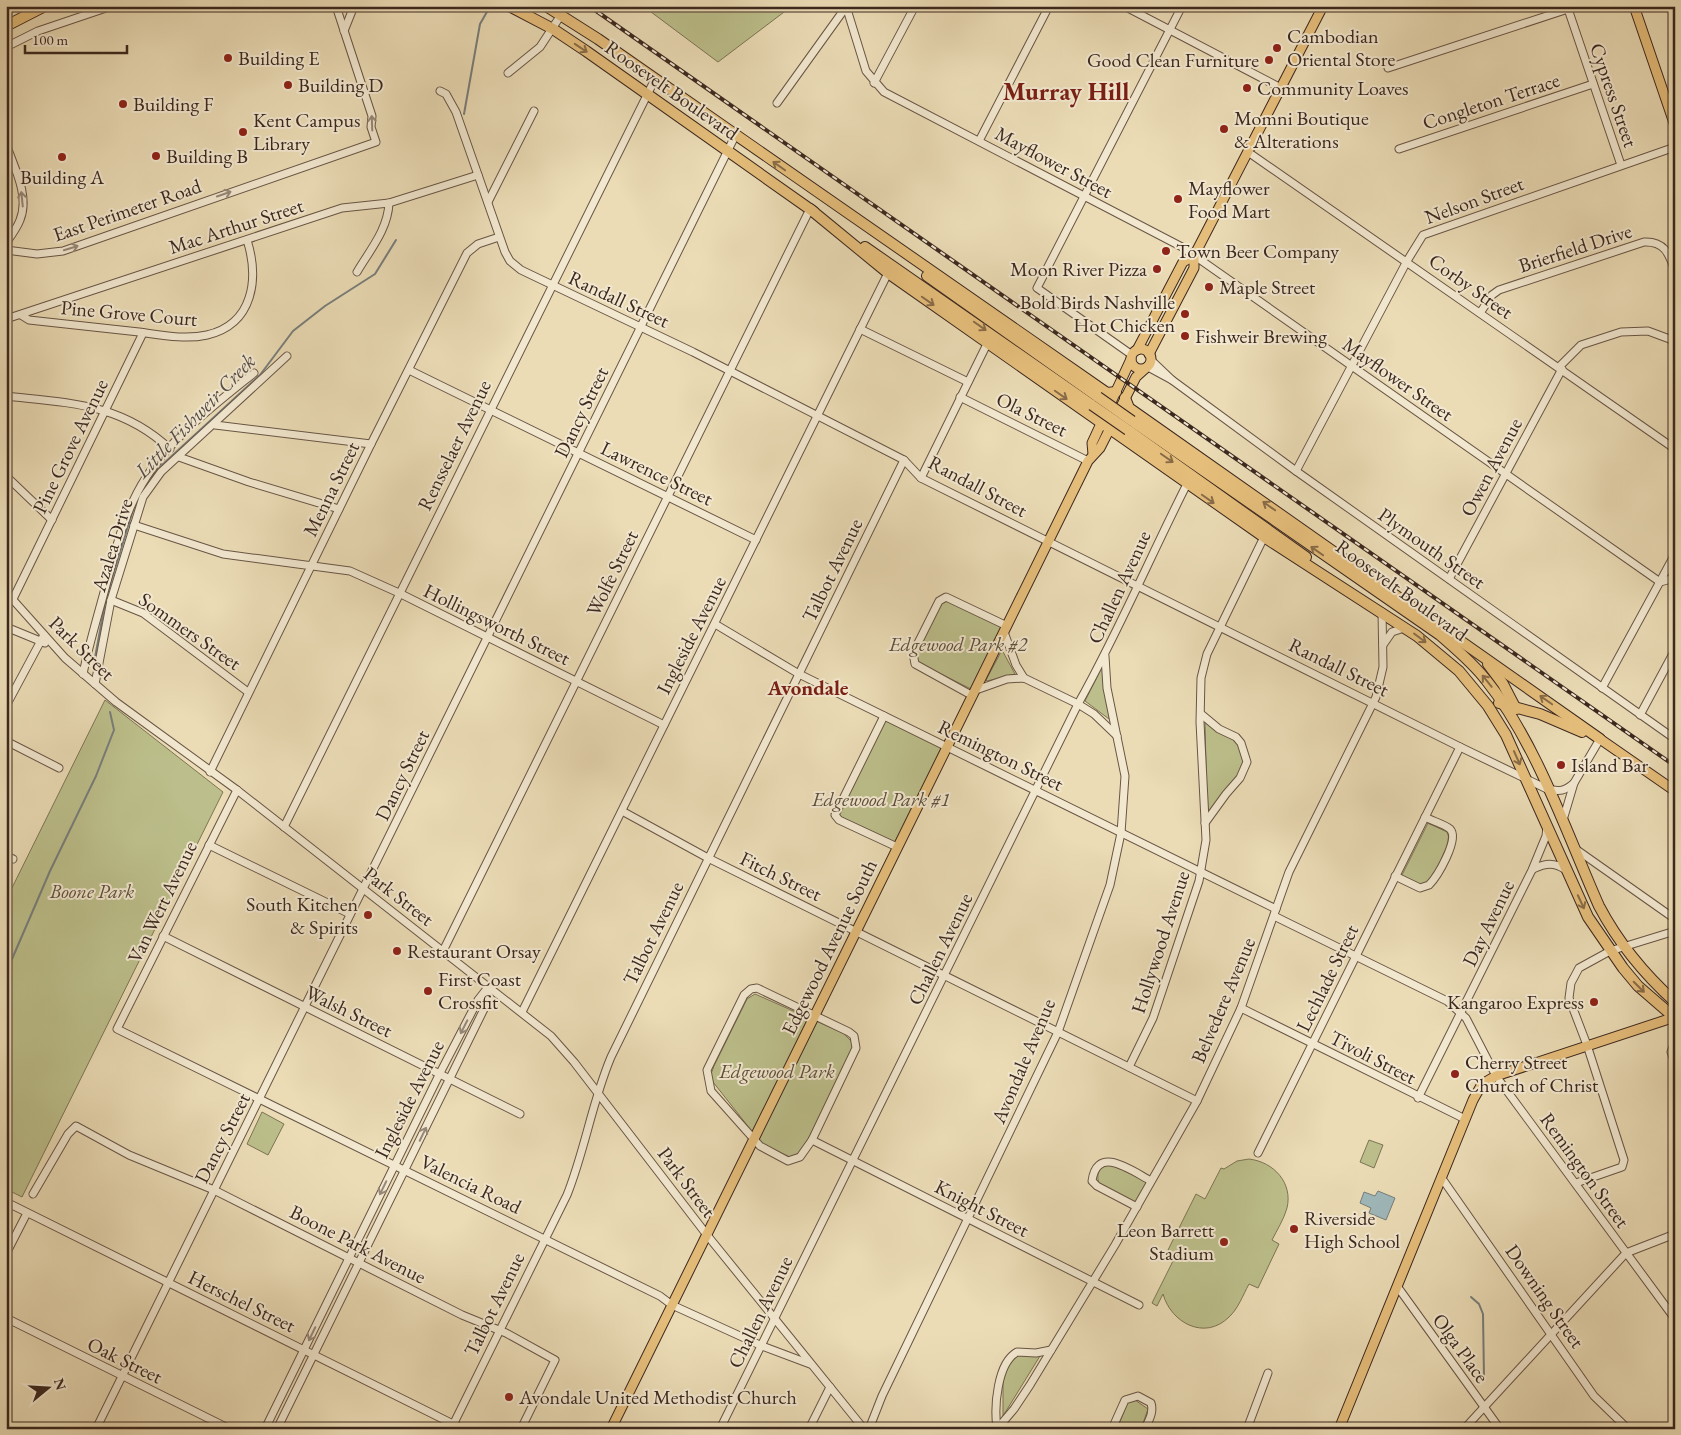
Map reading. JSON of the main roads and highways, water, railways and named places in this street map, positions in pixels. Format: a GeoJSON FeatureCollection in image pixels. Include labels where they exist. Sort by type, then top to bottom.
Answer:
{"type":"FeatureCollection","features":[{"type":"Feature","properties":{"kind":"highway"},"geometry":{"type":"LineString","coordinates":[[6,26],[45,6]]}},
{"type":"Feature","properties":{"kind":"highway","name":"Roosevelt Boulevard"},"geometry":{"type":"LineString","coordinates":[[509,6],[552,29],[810,209]]}},
{"type":"Feature","properties":{"kind":"highway","name":"Roosevelt Boulevard"},"geometry":{"type":"LineString","coordinates":[[546,6],[655,79],[819,194]]}},
{"type":"Feature","properties":{"kind":"highway"},"geometry":{"type":"LineString","coordinates":[[819,194],[1107,393],[1121,395],[1129,408],[1600,739]]}},
{"type":"Feature","properties":{"kind":"highway"},"geometry":{"type":"LineString","coordinates":[[819,194],[939,286],[1365,600]]}},
{"type":"Feature","properties":{"kind":"highway"},"geometry":{"type":"LineString","coordinates":[[810,209],[1095,401]]}},
{"type":"Feature","properties":{"kind":"highway"},"geometry":{"type":"LineString","coordinates":[[810,209],[888,273],[1105,427],[1264,537],[1365,600]]}},
{"type":"Feature","properties":{"kind":"highway","name":"Roosevelt Boulevard"},"geometry":{"type":"LineString","coordinates":[[1130,426],[1440,635],[1480,673],[1509,705],[1599,906],[1623,947],[1636,964],[1675,1002]]}},
{"type":"Feature","properties":{"kind":"highway","name":"Roosevelt Boulevard"},"geometry":{"type":"LineString","coordinates":[[1365,600],[1450,662],[1473,687],[1499,723],[1526,778],[1588,917],[1610,952],[1638,986],[1674,1017]]}},
{"type":"Feature","properties":{"kind":"highway"},"geometry":{"type":"LineString","coordinates":[[1481,655],[1495,671],[1509,705]]}},
{"type":"Feature","properties":{"kind":"highway"},"geometry":{"type":"LineString","coordinates":[[1473,687],[1509,705],[1560,721],[1600,739]]}},
{"type":"Feature","properties":{"kind":"main road"},"geometry":{"type":"LineString","coordinates":[[1121,395],[1148,362],[1194,268],[1194,256],[1323,6]]}},
{"type":"Feature","properties":{"kind":"main road"},"geometry":{"type":"LineString","coordinates":[[1634,6],[1675,126]]}},
{"type":"Feature","properties":{"kind":"main road"},"geometry":{"type":"LineString","coordinates":[[1105,427],[1121,395],[1134,355],[1183,262],[1194,256]]}},
{"type":"Feature","properties":{"kind":"main road"},"geometry":{"type":"LineString","coordinates":[[1134,355],[1145,350],[1148,362]]}},
{"type":"Feature","properties":{"kind":"main road"},"geometry":{"type":"LineString","coordinates":[[1134,355],[1138,367],[1148,362]]}},
{"type":"Feature","properties":{"kind":"main road","name":"Edgewood Avenue South"},"geometry":{"type":"LineString","coordinates":[[611,1429],[975,693],[1090,457],[1092,443],[1105,427]]}},
{"type":"Feature","properties":{"kind":"main road"},"geometry":{"type":"LineString","coordinates":[[1600,739],[1675,791]]}},
{"type":"Feature","properties":{"kind":"main road"},"geometry":{"type":"LineString","coordinates":[[1338,1429],[1465,1119],[1482,1084],[1496,1076],[1674,1017]]}},
{"type":"Feature","properties":{"kind":"water"},"geometry":{"type":"Polygon","coordinates":[[[1378,1191],[1395,1198],[1386,1220],[1369,1213],[1371,1208],[1360,1203],[1364,1192],[1375,1196],[1378,1191]]]}},
{"type":"Feature","properties":{"kind":"waterway"},"geometry":{"type":"LineString","coordinates":[[464,114],[480,24],[488,10]]}},
{"type":"Feature","properties":{"kind":"waterway","name":"Little Fishweir Creek"},"geometry":{"type":"LineString","coordinates":[[142,493],[147,482],[162,465],[260,375],[293,331],[325,306],[375,274],[396,240]]}},
{"type":"Feature","properties":{"kind":"waterway","name":"Little Fishweir Creek"},"geometry":{"type":"LineString","coordinates":[[94,663],[106,598],[133,510],[140,497]]}},
{"type":"Feature","properties":{"kind":"waterway","name":"Little Fishweir Creek"},"geometry":{"type":"LineString","coordinates":[[6,973],[50,871],[96,776],[114,730],[110,712]]}},
{"type":"Feature","properties":{"kind":"waterway"},"geometry":{"type":"LineString","coordinates":[[1471,1297],[1479,1304],[1483,1314],[1484,1377]]}},
{"type":"Feature","properties":{"kind":"railway"},"geometry":{"type":"LineString","coordinates":[[589,6],[1675,766]]}},
{"type":"Feature","properties":{"kind":"place","name":"Cambodian Oriental Store"},"geometry":{"type":"Point","coordinates":[1277,48]}},
{"type":"Feature","properties":{"kind":"place","name":"Building E"},"geometry":{"type":"Point","coordinates":[228,58]}},
{"type":"Feature","properties":{"kind":"place","name":"Good Clean Furniture"},"geometry":{"type":"Point","coordinates":[1269,60]}},
{"type":"Feature","properties":{"kind":"place","name":"Building D"},"geometry":{"type":"Point","coordinates":[288,85]}},
{"type":"Feature","properties":{"kind":"place","name":"Community Loaves"},"geometry":{"type":"Point","coordinates":[1247,88]}},
{"type":"Feature","properties":{"kind":"place","name":"Building F"},"geometry":{"type":"Point","coordinates":[123,104]}},
{"type":"Feature","properties":{"kind":"place","name":"Momni Boutique & Alterations"},"geometry":{"type":"Point","coordinates":[1224,129]}},
{"type":"Feature","properties":{"kind":"place","name":"Kent Campus Library"},"geometry":{"type":"Point","coordinates":[243,132]}},
{"type":"Feature","properties":{"kind":"place","name":"Building B"},"geometry":{"type":"Point","coordinates":[156,156]}},
{"type":"Feature","properties":{"kind":"place","name":"Building A"},"geometry":{"type":"Point","coordinates":[62,157]}},
{"type":"Feature","properties":{"kind":"place","name":"Mayflower Food Mart"},"geometry":{"type":"Point","coordinates":[1178,199]}},
{"type":"Feature","properties":{"kind":"place","name":"Town Beer Company"},"geometry":{"type":"Point","coordinates":[1166,251]}},
{"type":"Feature","properties":{"kind":"place","name":"Moon River Pizza"},"geometry":{"type":"Point","coordinates":[1157,269]}},
{"type":"Feature","properties":{"kind":"place","name":"Maple Street"},"geometry":{"type":"Point","coordinates":[1209,287]}},
{"type":"Feature","properties":{"kind":"place","name":"Bold Birds Nashville Hot Chicken"},"geometry":{"type":"Point","coordinates":[1185,314]}},
{"type":"Feature","properties":{"kind":"place","name":"Fishweir Brewing"},"geometry":{"type":"Point","coordinates":[1185,336]}},
{"type":"Feature","properties":{"kind":"place","name":"Island Bar"},"geometry":{"type":"Point","coordinates":[1561,765]}},
{"type":"Feature","properties":{"kind":"place","name":"South Kitchen & Spirits"},"geometry":{"type":"Point","coordinates":[368,915]}},
{"type":"Feature","properties":{"kind":"place","name":"Restaurant Orsay"},"geometry":{"type":"Point","coordinates":[397,951]}},
{"type":"Feature","properties":{"kind":"place","name":"First Coast Crossfit"},"geometry":{"type":"Point","coordinates":[428,991]}},
{"type":"Feature","properties":{"kind":"place","name":"Kangaroo Express"},"geometry":{"type":"Point","coordinates":[1594,1002]}},
{"type":"Feature","properties":{"kind":"place","name":"Cherry Street Church of Christ"},"geometry":{"type":"Point","coordinates":[1455,1074]}},
{"type":"Feature","properties":{"kind":"place","name":"Riverside High School"},"geometry":{"type":"Point","coordinates":[1294,1229]}},
{"type":"Feature","properties":{"kind":"place","name":"Leon Barrett Stadium"},"geometry":{"type":"Point","coordinates":[1224,1242]}},
{"type":"Feature","properties":{"kind":"place","name":"Avondale United Methodist Church"},"geometry":{"type":"Point","coordinates":[509,1397]}},
{"type":"Feature","properties":{"kind":"district","name":"Murray Hill"},"geometry":{"type":"Point","coordinates":[1066,91]}},
{"type":"Feature","properties":{"kind":"district","name":"Avondale"},"geometry":{"type":"Point","coordinates":[808,688]}},
{"type":"Feature","properties":{"kind":"park label","name":"Edgewood Park #2"},"geometry":{"type":"Point","coordinates":[958,644]}},
{"type":"Feature","properties":{"kind":"park label","name":"Edgewood Park #1"},"geometry":{"type":"Point","coordinates":[881,799]}},
{"type":"Feature","properties":{"kind":"park label","name":"Boone Park"},"geometry":{"type":"Point","coordinates":[92,891]}},
{"type":"Feature","properties":{"kind":"park label","name":"Edgewood Park"},"geometry":{"type":"Point","coordinates":[777,1071]}}]}
